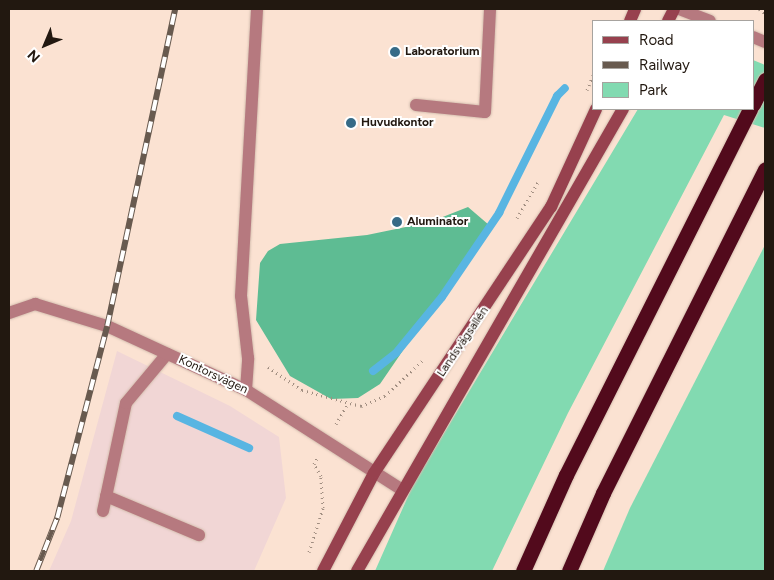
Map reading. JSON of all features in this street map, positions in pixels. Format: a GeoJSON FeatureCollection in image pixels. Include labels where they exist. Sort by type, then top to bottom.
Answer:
{"type":"FeatureCollection","features":[{"type":"Feature","properties":{"kind":"highway"},"geometry":{"type":"LineString","coordinates":[[754,102],[765,80]]}},
{"type":"Feature","properties":{"kind":"highway"},"geometry":{"type":"LineString","coordinates":[[523,571],[566,475],[749,110]]}},
{"type":"Feature","properties":{"kind":"highway"},"geometry":{"type":"LineString","coordinates":[[569,571],[603,493],[765,169]]}},
{"type":"Feature","properties":{"kind":"main road","name":"Landsvägsallén"},"geometry":{"type":"LineString","coordinates":[[323,571],[374,473],[550,206],[596,110]]}},
{"type":"Feature","properties":{"kind":"main road","name":"Landsvägsallén"},"geometry":{"type":"LineString","coordinates":[[357,571],[401,489],[622,110]]}},
{"type":"Feature","properties":{"kind":"street"},"geometry":{"type":"LineString","coordinates":[[246,390],[248,358],[241,296],[258,9]]}},
{"type":"Feature","properties":{"kind":"street"},"geometry":{"type":"LineString","coordinates":[[416,105],[485,112],[490,9]]}},
{"type":"Feature","properties":{"kind":"street"},"geometry":{"type":"LineString","coordinates":[[679,9],[707,20]]}},
{"type":"Feature","properties":{"kind":"street","name":"Kontorsvägen"},"geometry":{"type":"LineString","coordinates":[[9,313],[34,304],[56,308],[167,354],[246,390],[401,489]]}},
{"type":"Feature","properties":{"kind":"street"},"geometry":{"type":"LineString","coordinates":[[103,511],[126,403],[167,354]]}},
{"type":"Feature","properties":{"kind":"street"},"geometry":{"type":"LineString","coordinates":[[106,496],[199,535]]}},
{"type":"Feature","properties":{"kind":"path"},"geometry":{"type":"LineString","coordinates":[[759,9],[765,13]]}},
{"type":"Feature","properties":{"kind":"path"},"geometry":{"type":"LineString","coordinates":[[584,94],[592,77]]}},
{"type":"Feature","properties":{"kind":"path"},"geometry":{"type":"LineString","coordinates":[[515,222],[544,172]]}},
{"type":"Feature","properties":{"kind":"path"},"geometry":{"type":"LineString","coordinates":[[248,358],[302,390],[360,406],[373,403],[407,379],[430,351]]}},
{"type":"Feature","properties":{"kind":"path"},"geometry":{"type":"LineString","coordinates":[[305,561],[323,508],[321,476],[314,464]]}},
{"type":"Feature","properties":{"kind":"shaded area"},"geometry":{"type":"Polygon","coordinates":[[[117,351],[230,406],[279,437],[286,498],[254,571],[49,571],[71,521],[117,351]]]}},
{"type":"Feature","properties":{"kind":"green space"},"geometry":{"type":"Polygon","coordinates":[[[754,60],[765,65],[765,128],[724,115],[568,413],[492,571],[375,571],[413,485],[637,110],[754,110],[754,60]]]}},
{"type":"Feature","properties":{"kind":"green space"},"geometry":{"type":"Polygon","coordinates":[[[468,207],[489,225],[380,384],[358,398],[331,399],[290,376],[256,320],[260,263],[268,251],[280,244],[367,235],[430,222],[468,207]]]}},
{"type":"Feature","properties":{"kind":"green space"},"geometry":{"type":"Polygon","coordinates":[[[765,245],[765,571],[603,571],[630,508],[765,245]]]}},
{"type":"Feature","properties":{"kind":"waterway"},"geometry":{"type":"LineString","coordinates":[[373,371],[396,353],[442,297],[499,213],[557,96],[565,88]]}},
{"type":"Feature","properties":{"kind":"waterway"},"geometry":{"type":"LineString","coordinates":[[177,416],[249,448]]}},
{"type":"Feature","properties":{"kind":"railway"},"geometry":{"type":"LineString","coordinates":[[36,571],[57,518],[107,326],[175,9]]}},
{"type":"Feature","properties":{"kind":"place","name":"Laboratorium"},"geometry":{"type":"Point","coordinates":[395,52]}},
{"type":"Feature","properties":{"kind":"place","name":"Huvudkontor"},"geometry":{"type":"Point","coordinates":[351,123]}},
{"type":"Feature","properties":{"kind":"place","name":"Aluminator"},"geometry":{"type":"Point","coordinates":[397,222]}}]}
